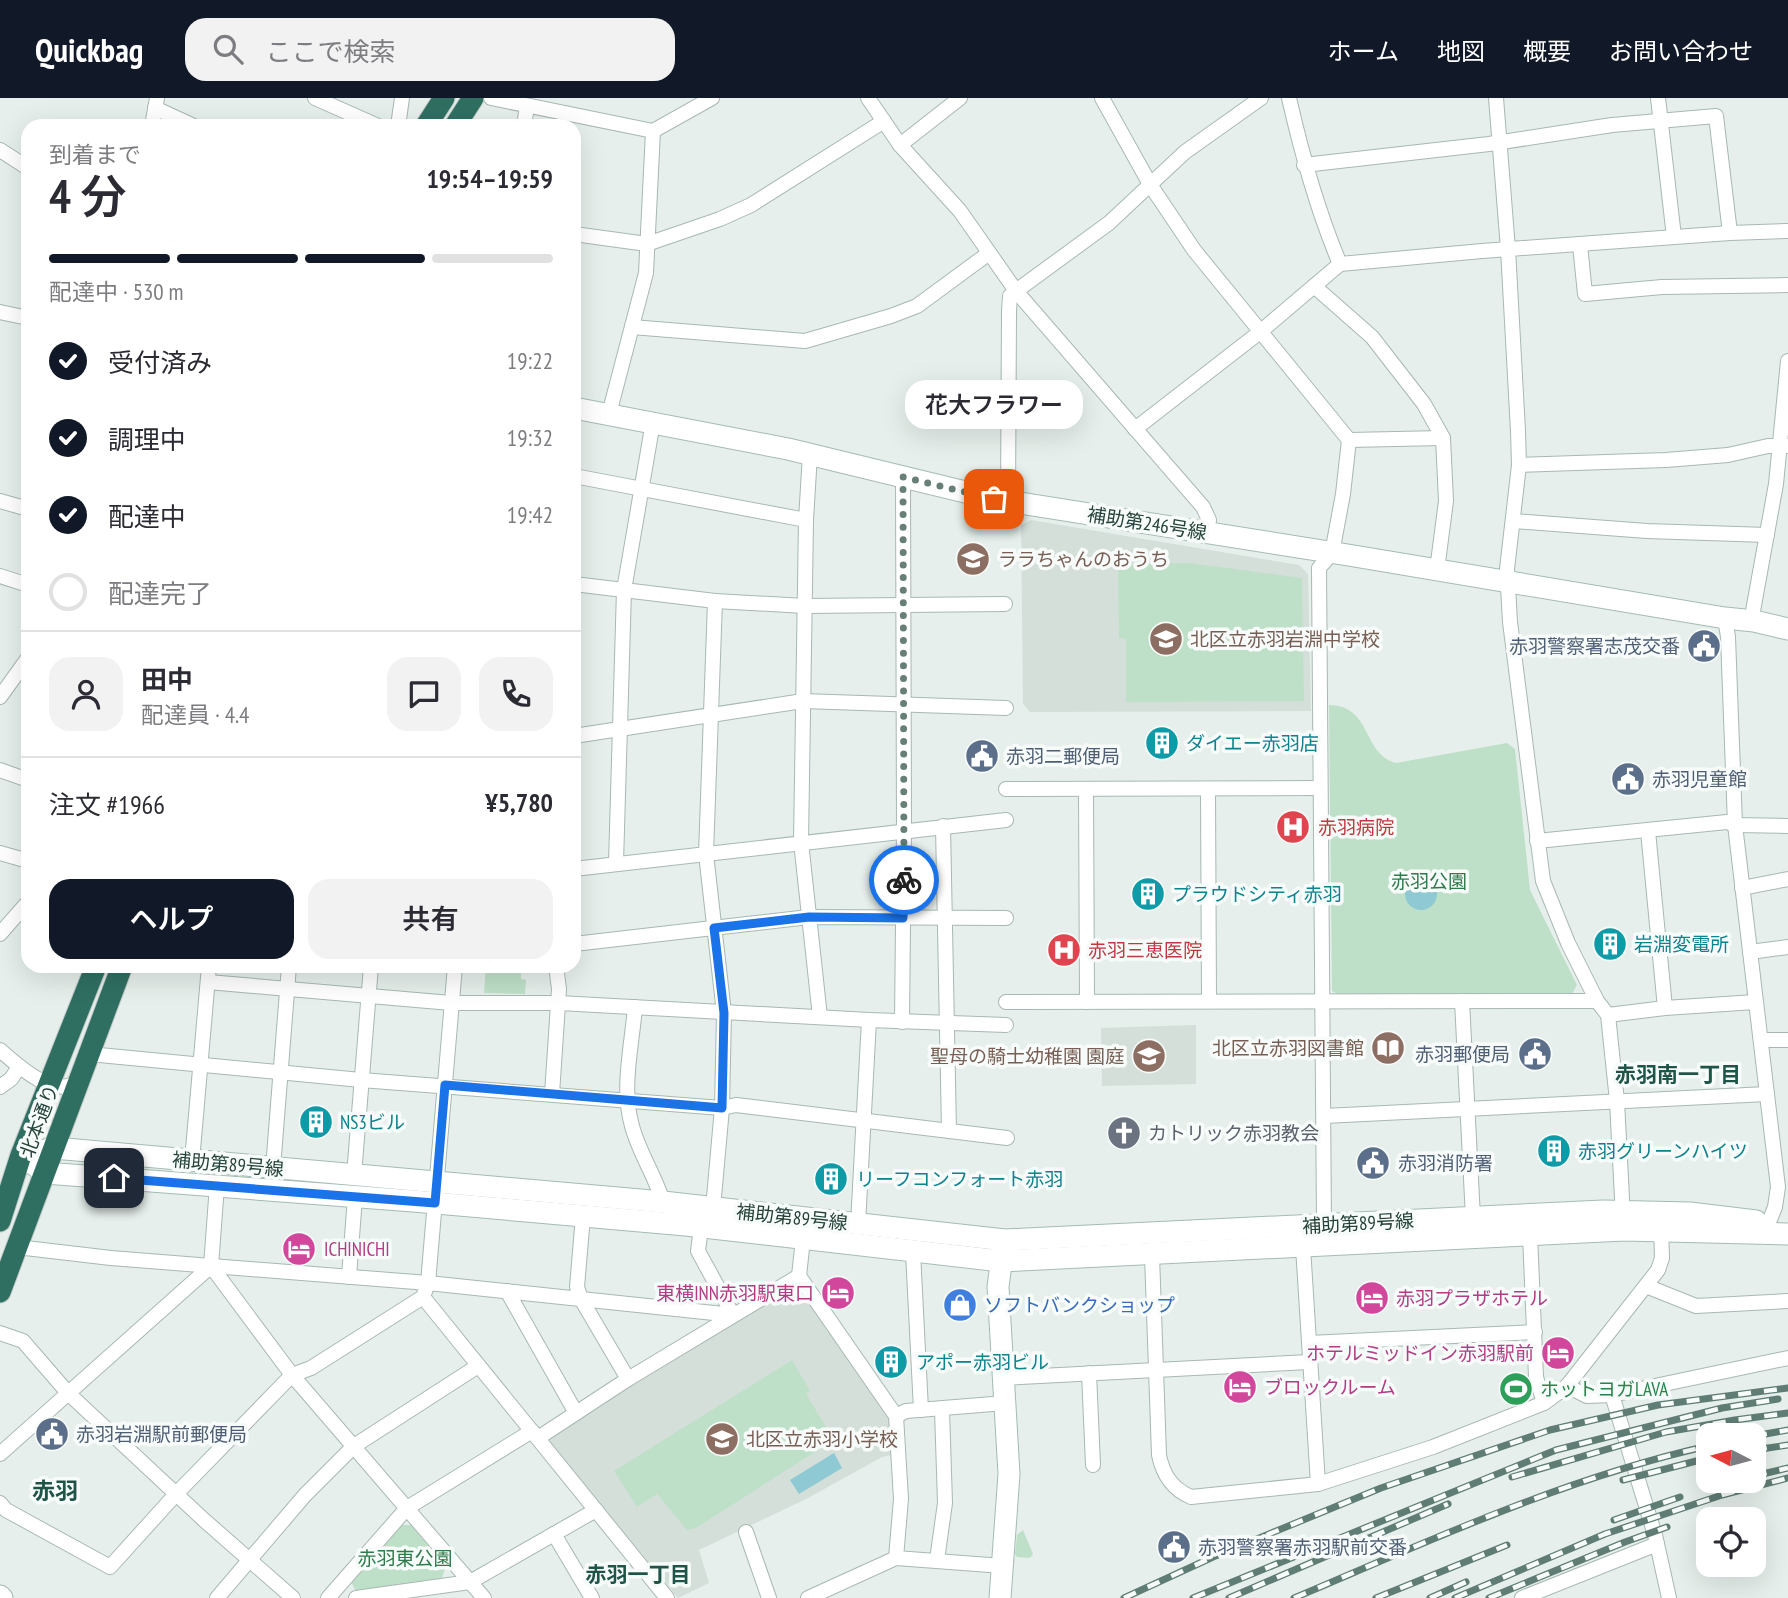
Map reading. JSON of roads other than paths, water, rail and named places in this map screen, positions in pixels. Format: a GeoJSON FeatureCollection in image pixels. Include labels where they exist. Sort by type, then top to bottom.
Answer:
{"type":"FeatureCollection","features":[{"type":"Feature","properties":{"kind":"highway"},"geometry":{"type":"LineString","coordinates":[[430,119],[444,98]]}},
{"type":"Feature","properties":{"kind":"highway"},"geometry":{"type":"LineString","coordinates":[[460,119],[473,98]]}},
{"type":"Feature","properties":{"kind":"highway","name":"北本通り"},"geometry":{"type":"LineString","coordinates":[[0,1221],[21,1155],[93,973]]}},
{"type":"Feature","properties":{"kind":"highway","name":"北本通り"},"geometry":{"type":"LineString","coordinates":[[0,1292],[119,973]]}},
{"type":"Feature","properties":{"kind":"street"},"geometry":{"type":"LineString","coordinates":[[315,98],[362,119]]}},
{"type":"Feature","properties":{"kind":"street"},"geometry":{"type":"LineString","coordinates":[[399,119],[402,98]]}},
{"type":"Feature","properties":{"kind":"street"},"geometry":{"type":"LineString","coordinates":[[491,98],[653,131],[708,99]]}},
{"type":"Feature","properties":{"kind":"street"},"geometry":{"type":"LineString","coordinates":[[868,98],[900,145],[960,211],[1016,291],[1203,507],[1209,520],[1207,533]]}},
{"type":"Feature","properties":{"kind":"street"},"geometry":{"type":"LineString","coordinates":[[900,145],[960,98]]}},
{"type":"Feature","properties":{"kind":"street"},"geometry":{"type":"LineString","coordinates":[[1102,98],[1151,186],[1194,250],[1349,440],[1343,494],[1332,553],[1319,568],[1324,1225],[1303,1247],[1318,1484]]}},
{"type":"Feature","properties":{"kind":"street"},"geometry":{"type":"LineString","coordinates":[[1008,501],[1010,296],[1109,223],[1185,152],[1261,98]]}},
{"type":"Feature","properties":{"kind":"street"},"geometry":{"type":"LineString","coordinates":[[1289,98],[1304,165],[1339,264]]}},
{"type":"Feature","properties":{"kind":"street"},"geometry":{"type":"LineString","coordinates":[[1496,98],[1508,249],[1519,465],[1507,569],[1510,622],[1543,881],[1552,909],[1597,1001],[1608,1015],[1617,1101],[1623,1220]]}},
{"type":"Feature","properties":{"kind":"street"},"geometry":{"type":"LineString","coordinates":[[1658,98],[1674,237]]}},
{"type":"Feature","properties":{"kind":"street"},"geometry":{"type":"LineString","coordinates":[[156,103],[182,119]]}},
{"type":"Feature","properties":{"kind":"street"},"geometry":{"type":"LineString","coordinates":[[525,119],[527,106]]}},
{"type":"Feature","properties":{"kind":"street"},"geometry":{"type":"LineString","coordinates":[[1304,165],[1499,142],[1566,130],[1716,116],[1730,233]]}},
{"type":"Feature","properties":{"kind":"street"},"geometry":{"type":"LineString","coordinates":[[581,235],[648,244],[720,219],[751,205],[884,121]]}},
{"type":"Feature","properties":{"kind":"street"},"geometry":{"type":"LineString","coordinates":[[609,414],[646,273],[653,131]]}},
{"type":"Feature","properties":{"kind":"street"},"geometry":{"type":"LineString","coordinates":[[0,150],[21,164]]}},
{"type":"Feature","properties":{"kind":"street"},"geometry":{"type":"LineString","coordinates":[[1135,429],[1260,332],[1339,264],[1508,249],[1788,231]]}},
{"type":"Feature","properties":{"kind":"street"},"geometry":{"type":"LineString","coordinates":[[1580,245],[1585,295],[1662,286],[1788,285]]}},
{"type":"Feature","properties":{"kind":"street"},"geometry":{"type":"LineString","coordinates":[[632,327],[805,341],[917,306],[989,253]]}},
{"type":"Feature","properties":{"kind":"street"},"geometry":{"type":"LineString","coordinates":[[1314,286],[1373,337],[1424,404],[1443,438],[1446,501],[1437,570]]}},
{"type":"Feature","properties":{"kind":"street"},"geometry":{"type":"LineString","coordinates":[[0,312],[21,316]]}},
{"type":"Feature","properties":{"kind":"street"},"geometry":{"type":"LineString","coordinates":[[1754,621],[1753,611],[1784,446],[1788,362]]}},
{"type":"Feature","properties":{"kind":"street","name":"補助第246号線"},"geometry":{"type":"LineString","coordinates":[[581,409],[810,454],[1008,501],[1754,621],[1788,629]]}},
{"type":"Feature","properties":{"kind":"street"},"geometry":{"type":"LineString","coordinates":[[616,863],[624,590],[653,422]]}},
{"type":"Feature","properties":{"kind":"street"},"geometry":{"type":"LineString","coordinates":[[1349,440],[1443,438]]}},
{"type":"Feature","properties":{"kind":"street"},"geometry":{"type":"LineString","coordinates":[[1519,465],[1666,460],[1728,455],[1768,446],[1784,446]]}},
{"type":"Feature","properties":{"kind":"street"},"geometry":{"type":"LineString","coordinates":[[810,454],[806,520],[801,842],[820,1017]]}},
{"type":"Feature","properties":{"kind":"street"},"geometry":{"type":"LineString","coordinates":[[581,477],[806,520]]}},
{"type":"Feature","properties":{"kind":"street"},"geometry":{"type":"LineString","coordinates":[[902,1022],[903,477]]}},
{"type":"Feature","properties":{"kind":"street"},"geometry":{"type":"LineString","coordinates":[[0,501],[21,507]]}},
{"type":"Feature","properties":{"kind":"street"},"geometry":{"type":"LineString","coordinates":[[1513,521],[1647,531],[1767,535]]}},
{"type":"Feature","properties":{"kind":"street"},"geometry":{"type":"LineString","coordinates":[[0,576],[21,582]]}},
{"type":"Feature","properties":{"kind":"street"},"geometry":{"type":"LineString","coordinates":[[581,585],[715,601],[805,606],[1005,604]]}},
{"type":"Feature","properties":{"kind":"street"},"geometry":{"type":"LineString","coordinates":[[713,1208],[722,1108],[724,1013],[706,854],[715,601]]}},
{"type":"Feature","properties":{"kind":"street"},"geometry":{"type":"LineString","coordinates":[[1725,618],[1735,825],[1778,1187],[1775,1207],[1778,1224]]}},
{"type":"Feature","properties":{"kind":"street"},"geometry":{"type":"LineString","coordinates":[[0,697],[21,668]]}},
{"type":"Feature","properties":{"kind":"street"},"geometry":{"type":"LineString","coordinates":[[581,735],[803,701],[1006,708]]}},
{"type":"Feature","properties":{"kind":"street"},"geometry":{"type":"LineString","coordinates":[[0,770],[21,778]]}},
{"type":"Feature","properties":{"kind":"street"},"geometry":{"type":"LineString","coordinates":[[1006,789],[1320,788]]}},
{"type":"Feature","properties":{"kind":"street"},"geometry":{"type":"LineString","coordinates":[[1086,789],[1087,1002]]}},
{"type":"Feature","properties":{"kind":"street"},"geometry":{"type":"LineString","coordinates":[[1208,790],[1209,1001]]}},
{"type":"Feature","properties":{"kind":"street"},"geometry":{"type":"LineString","coordinates":[[581,868],[1006,820]]}},
{"type":"Feature","properties":{"kind":"street"},"geometry":{"type":"LineString","coordinates":[[1536,841],[1727,822],[1735,825],[1788,826]]}},
{"type":"Feature","properties":{"kind":"street"},"geometry":{"type":"LineString","coordinates":[[943,826],[949,1131]]}},
{"type":"Feature","properties":{"kind":"street"},"geometry":{"type":"LineString","coordinates":[[1648,831],[1665,1008]]}},
{"type":"Feature","properties":{"kind":"street"},"geometry":{"type":"LineString","coordinates":[[0,853],[21,859]]}},
{"type":"Feature","properties":{"kind":"street"},"geometry":{"type":"LineString","coordinates":[[1742,888],[1788,880]]}},
{"type":"Feature","properties":{"kind":"street"},"geometry":{"type":"LineString","coordinates":[[0,934],[21,910]]}},
{"type":"Feature","properties":{"kind":"street"},"geometry":{"type":"LineString","coordinates":[[581,943],[809,917],[1006,918]]}},
{"type":"Feature","properties":{"kind":"street"},"geometry":{"type":"LineString","coordinates":[[1750,952],[1788,947]]}},
{"type":"Feature","properties":{"kind":"street"},"geometry":{"type":"LineString","coordinates":[[192,1161],[209,973]]}},
{"type":"Feature","properties":{"kind":"street"},"geometry":{"type":"LineString","coordinates":[[273,1168],[289,973]]}},
{"type":"Feature","properties":{"kind":"street"},"geometry":{"type":"LineString","coordinates":[[354,1175],[371,973]]}},
{"type":"Feature","properties":{"kind":"street"},"geometry":{"type":"LineString","coordinates":[[454,973],[425,1290],[478,1366],[667,1598]]}},
{"type":"Feature","properties":{"kind":"street"},"geometry":{"type":"LineString","coordinates":[[552,1094],[559,1003],[557,973]]}},
{"type":"Feature","properties":{"kind":"street"},"geometry":{"type":"LineString","coordinates":[[208,982],[452,1003],[559,1003],[902,1022],[1006,1025]]}},
{"type":"Feature","properties":{"kind":"street"},"geometry":{"type":"LineString","coordinates":[[1462,1001],[1473,1218]]}},
{"type":"Feature","properties":{"kind":"street"},"geometry":{"type":"LineString","coordinates":[[1006,1002],[1597,1001]]}},
{"type":"Feature","properties":{"kind":"street"},"geometry":{"type":"LineString","coordinates":[[1608,1015],[1755,1002]]}},
{"type":"Feature","properties":{"kind":"street"},"geometry":{"type":"LineString","coordinates":[[635,1007],[626,1101],[641,1153],[656,1178],[663,1202]]}},
{"type":"Feature","properties":{"kind":"street"},"geometry":{"type":"LineString","coordinates":[[858,1224],[869,1020]]}},
{"type":"Feature","properties":{"kind":"street"},"geometry":{"type":"LineString","coordinates":[[1761,1040],[1788,1040]]}},
{"type":"Feature","properties":{"kind":"street"},"geometry":{"type":"LineString","coordinates":[[0,1050],[19,1067],[49,1084],[68,1088],[78,1081]]}},
{"type":"Feature","properties":{"kind":"street"},"geometry":{"type":"LineString","coordinates":[[89,1054],[626,1101],[722,1108],[736,1105],[1007,1138]]}},
{"type":"Feature","properties":{"kind":"street"},"geometry":{"type":"LineString","coordinates":[[0,1087],[11,1079],[19,1067]]}},
{"type":"Feature","properties":{"kind":"street"},"geometry":{"type":"LineString","coordinates":[[1324,1116],[1767,1094]]}},
{"type":"Feature","properties":{"kind":"street","name":"補助第89号線"},"geometry":{"type":"LineString","coordinates":[[21,1155],[54,1148],[354,1175],[436,1193],[583,1216],[1002,1261],[1530,1235],[1623,1220]]}},
{"type":"Feature","properties":{"kind":"street"},"geometry":{"type":"LineString","coordinates":[[21,1155],[45,1173]]}},
{"type":"Feature","properties":{"kind":"street","name":"補助第89号線"},"geometry":{"type":"LineString","coordinates":[[45,1173],[355,1196],[436,1193],[663,1202],[1005,1240],[1473,1218],[1778,1224]]}},
{"type":"Feature","properties":{"kind":"street"},"geometry":{"type":"LineString","coordinates":[[217,1185],[211,1266],[292,1375],[484,1598]]}},
{"type":"Feature","properties":{"kind":"street"},"geometry":{"type":"LineString","coordinates":[[349,1277],[355,1196]]}},
{"type":"Feature","properties":{"kind":"street"},"geometry":{"type":"LineString","coordinates":[[583,1216],[577,1287],[581,1299],[628,1379]]}},
{"type":"Feature","properties":{"kind":"street"},"geometry":{"type":"LineString","coordinates":[[1152,1255],[1159,1455],[1162,1469],[1176,1489],[1191,1497],[1318,1484],[1433,1447],[1544,1403],[1567,1386],[1658,1270],[1662,1258],[1661,1221]]}},
{"type":"Feature","properties":{"kind":"street","name":"補助第89号線"},"geometry":{"type":"LineString","coordinates":[[1661,1221],[1788,1234]]}},
{"type":"Feature","properties":{"kind":"street"},"geometry":{"type":"LineString","coordinates":[[701,1227],[698,1251],[733,1315]]}},
{"type":"Feature","properties":{"kind":"street"},"geometry":{"type":"LineString","coordinates":[[1530,1235],[1536,1377],[1544,1403]]}},
{"type":"Feature","properties":{"kind":"street"},"geometry":{"type":"LineString","coordinates":[[803,1239],[799,1276],[896,1416],[901,1499],[896,1558]]}},
{"type":"Feature","properties":{"kind":"street"},"geometry":{"type":"LineString","coordinates":[[1000,1598],[1009,1474],[998,1287],[1005,1240]]}},
{"type":"Feature","properties":{"kind":"street"},"geometry":{"type":"LineString","coordinates":[[17,1248],[349,1277],[425,1290],[507,1291],[733,1315]]}},
{"type":"Feature","properties":{"kind":"street"},"geometry":{"type":"LineString","coordinates":[[913,1252],[920,1410]]}},
{"type":"Feature","properties":{"kind":"street"},"geometry":{"type":"LineString","coordinates":[[0,1454],[211,1266]]}},
{"type":"Feature","properties":{"kind":"street"},"geometry":{"type":"LineString","coordinates":[[328,1598],[407,1508],[576,1413],[799,1276]]}},
{"type":"Feature","properties":{"kind":"street"},"geometry":{"type":"LineString","coordinates":[[1646,1286],[1696,1306],[1788,1301]]}},
{"type":"Feature","properties":{"kind":"street"},"geometry":{"type":"LineString","coordinates":[[0,1503],[6,1510],[110,1567],[176,1494],[292,1375],[311,1368],[425,1290]]}},
{"type":"Feature","properties":{"kind":"street"},"geometry":{"type":"LineString","coordinates":[[507,1291],[576,1413]]}},
{"type":"Feature","properties":{"kind":"street"},"geometry":{"type":"LineString","coordinates":[[1309,1343],[1535,1332]]}},
{"type":"Feature","properties":{"kind":"street"},"geometry":{"type":"LineString","coordinates":[[0,1333],[23,1341],[68,1393],[293,1598]]}},
{"type":"Feature","properties":{"kind":"street"},"geometry":{"type":"LineString","coordinates":[[1567,1386],[1587,1396],[1612,1395],[1788,1359]]}},
{"type":"Feature","properties":{"kind":"street"},"geometry":{"type":"LineString","coordinates":[[1003,1378],[1309,1362]]}},
{"type":"Feature","properties":{"kind":"street"},"geometry":{"type":"LineString","coordinates":[[218,1598],[305,1495],[354,1446],[478,1366]]}},
{"type":"Feature","properties":{"kind":"street"},"geometry":{"type":"LineString","coordinates":[[1090,1373],[1093,1465]]}},
{"type":"Feature","properties":{"kind":"street"},"geometry":{"type":"LineString","coordinates":[[1612,1395],[1656,1539],[1669,1598]]}},
{"type":"Feature","properties":{"kind":"street"},"geometry":{"type":"LineString","coordinates":[[896,1416],[906,1411],[1005,1404]]}},
{"type":"Feature","properties":{"kind":"street"},"geometry":{"type":"LineString","coordinates":[[937,1560],[944,1503],[942,1410]]}},
{"type":"Feature","properties":{"kind":"street"},"geometry":{"type":"LineString","coordinates":[[356,1598],[470,1582],[596,1510]]}},
{"type":"Feature","properties":{"kind":"street"},"geometry":{"type":"LineString","coordinates":[[746,1532],[769,1598]]}},
{"type":"Feature","properties":{"kind":"street"},"geometry":{"type":"LineString","coordinates":[[554,1534],[592,1598]]}},
{"type":"Feature","properties":{"kind":"street"},"geometry":{"type":"LineString","coordinates":[[1522,1598],[1656,1539]]}},
{"type":"Feature","properties":{"kind":"street"},"geometry":{"type":"LineString","coordinates":[[808,1598],[896,1558],[1003,1566]]}},
{"type":"Feature","properties":{"kind":"water"},"geometry":{"type":"Polygon","coordinates":[[[1421,878],[1432,883],[1437,894],[1432,905],[1421,910],[1410,905],[1405,894],[1410,883],[1421,878]]]}},
{"type":"Feature","properties":{"kind":"water"},"geometry":{"type":"Polygon","coordinates":[[[834,1453],[842,1468],[799,1494],[790,1480],[834,1453]]]}},
{"type":"Feature","properties":{"kind":"railway"},"geometry":{"type":"LineString","coordinates":[[1124,1598],[1213,1557],[1381,1488],[1550,1430],[1658,1405],[1788,1388]]}},
{"type":"Feature","properties":{"kind":"railway"},"geometry":{"type":"LineString","coordinates":[[1193,1598],[1556,1450],[1722,1408],[1778,1399]]}},
{"type":"Feature","properties":{"kind":"railway"},"geometry":{"type":"LineString","coordinates":[[1512,1477],[1666,1432],[1788,1413]]}},
{"type":"Feature","properties":{"kind":"railway"},"geometry":{"type":"LineString","coordinates":[[1766,1434],[1788,1430]]}},
{"type":"Feature","properties":{"kind":"railway"},"geometry":{"type":"LineString","coordinates":[[1766,1448],[1788,1445]]}},
{"type":"Feature","properties":{"kind":"railway"},"geometry":{"type":"LineString","coordinates":[[1294,1598],[1550,1493],[1655,1459],[1696,1449]]}},
{"type":"Feature","properties":{"kind":"railway"},"geometry":{"type":"LineString","coordinates":[[1623,1480],[1696,1461]]}},
{"type":"Feature","properties":{"kind":"railway"},"geometry":{"type":"LineString","coordinates":[[1766,1473],[1788,1468]]}},
{"type":"Feature","properties":{"kind":"railway"},"geometry":{"type":"LineString","coordinates":[[1455,1598],[1605,1534],[1722,1495],[1788,1478]]}},
{"type":"Feature","properties":{"kind":"railway"},"geometry":{"type":"LineString","coordinates":[[1614,1520],[1680,1497]]}},
{"type":"Feature","properties":{"kind":"railway"},"geometry":{"type":"LineString","coordinates":[[1229,1598],[1448,1504]]}},
{"type":"Feature","properties":{"kind":"railway"},"geometry":{"type":"LineString","coordinates":[[1489,1598],[1667,1527]]}},
{"type":"Feature","properties":{"kind":"railway"},"geometry":{"type":"LineString","coordinates":[[1376,1598],[1507,1545]]}},
{"type":"Feature","properties":{"kind":"railway"},"geometry":{"type":"LineString","coordinates":[[1430,1598],[1466,1582]]}},
{"type":"Feature","properties":{"kind":"place","name":"花大フラワー"},"geometry":{"type":"Point","coordinates":[994,499]}},
{"type":"Feature","properties":{"kind":"place","name":"ララちゃんのおうち"},"geometry":{"type":"Point","coordinates":[973,559]}},
{"type":"Feature","properties":{"kind":"place","name":"北区立赤羽岩淵中学校"},"geometry":{"type":"Point","coordinates":[1166,639]}},
{"type":"Feature","properties":{"kind":"place","name":"赤羽警察署志茂交番"},"geometry":{"type":"Point","coordinates":[1704,646]}},
{"type":"Feature","properties":{"kind":"place","name":"ダイエー赤羽店"},"geometry":{"type":"Point","coordinates":[1162,743]}},
{"type":"Feature","properties":{"kind":"place","name":"赤羽二郵便局"},"geometry":{"type":"Point","coordinates":[982,756]}},
{"type":"Feature","properties":{"kind":"place","name":"赤羽児童館"},"geometry":{"type":"Point","coordinates":[1628,779]}},
{"type":"Feature","properties":{"kind":"place","name":"赤羽病院"},"geometry":{"type":"Point","coordinates":[1293,827]}},
{"type":"Feature","properties":{"kind":"place","name":"プラウドシティ赤羽"},"geometry":{"type":"Point","coordinates":[1148,894]}},
{"type":"Feature","properties":{"kind":"place","name":"岩淵変電所"},"geometry":{"type":"Point","coordinates":[1610,944]}},
{"type":"Feature","properties":{"kind":"place","name":"赤羽三恵医院"},"geometry":{"type":"Point","coordinates":[1064,950]}},
{"type":"Feature","properties":{"kind":"place","name":"北区立赤羽図書館"},"geometry":{"type":"Point","coordinates":[1388,1048]}},
{"type":"Feature","properties":{"kind":"place","name":"赤羽郵便局"},"geometry":{"type":"Point","coordinates":[1535,1054]}},
{"type":"Feature","properties":{"kind":"place","name":"聖母の騎士幼稚園 園庭"},"geometry":{"type":"Point","coordinates":[1149,1056]}},
{"type":"Feature","properties":{"kind":"place","name":"NS3ビル"},"geometry":{"type":"Point","coordinates":[316,1122]}},
{"type":"Feature","properties":{"kind":"place","name":"カトリック赤羽教会"},"geometry":{"type":"Point","coordinates":[1124,1133]}},
{"type":"Feature","properties":{"kind":"place","name":"赤羽グリーンハイツ"},"geometry":{"type":"Point","coordinates":[1554,1151]}},
{"type":"Feature","properties":{"kind":"place","name":"赤羽消防署"},"geometry":{"type":"Point","coordinates":[1373,1163]}},
{"type":"Feature","properties":{"kind":"place","name":"リーフコンフォート赤羽"},"geometry":{"type":"Point","coordinates":[831,1179]}},
{"type":"Feature","properties":{"kind":"place","name":"ICHINICHI"},"geometry":{"type":"Point","coordinates":[299,1249]}},
{"type":"Feature","properties":{"kind":"place","name":"東横INN赤羽駅東口"},"geometry":{"type":"Point","coordinates":[838,1293]}},
{"type":"Feature","properties":{"kind":"place","name":"赤羽プラザホテル"},"geometry":{"type":"Point","coordinates":[1372,1298]}},
{"type":"Feature","properties":{"kind":"place","name":"ソフトバンクショップ"},"geometry":{"type":"Point","coordinates":[960,1305]}},
{"type":"Feature","properties":{"kind":"place","name":"ホテルミッドイン赤羽駅前"},"geometry":{"type":"Point","coordinates":[1558,1353]}},
{"type":"Feature","properties":{"kind":"place","name":"アポー赤羽ビル"},"geometry":{"type":"Point","coordinates":[891,1362]}},
{"type":"Feature","properties":{"kind":"place","name":"ブロックルーム"},"geometry":{"type":"Point","coordinates":[1240,1387]}},
{"type":"Feature","properties":{"kind":"place","name":"ホットヨガLAVA"},"geometry":{"type":"Point","coordinates":[1516,1389]}},
{"type":"Feature","properties":{"kind":"place","name":"赤羽岩淵駅前郵便局"},"geometry":{"type":"Point","coordinates":[52,1434]}},
{"type":"Feature","properties":{"kind":"place","name":"北区立赤羽小学校"},"geometry":{"type":"Point","coordinates":[722,1439]}},
{"type":"Feature","properties":{"kind":"place","name":"赤羽警察署赤羽駅前交番"},"geometry":{"type":"Point","coordinates":[1174,1547]}},
{"type":"Feature","properties":{"kind":"district","name":"赤羽南一丁目"},"geometry":{"type":"Point","coordinates":[1678,1074]}},
{"type":"Feature","properties":{"kind":"district","name":"赤羽"},"geometry":{"type":"Point","coordinates":[55,1490]}},
{"type":"Feature","properties":{"kind":"district","name":"赤羽一丁目"},"geometry":{"type":"Point","coordinates":[638,1574]}},
{"type":"Feature","properties":{"kind":"park label","name":"赤羽公園"},"geometry":{"type":"Point","coordinates":[1429,881]}},
{"type":"Feature","properties":{"kind":"park label","name":"赤羽東公園"},"geometry":{"type":"Point","coordinates":[405,1558]}}]}
